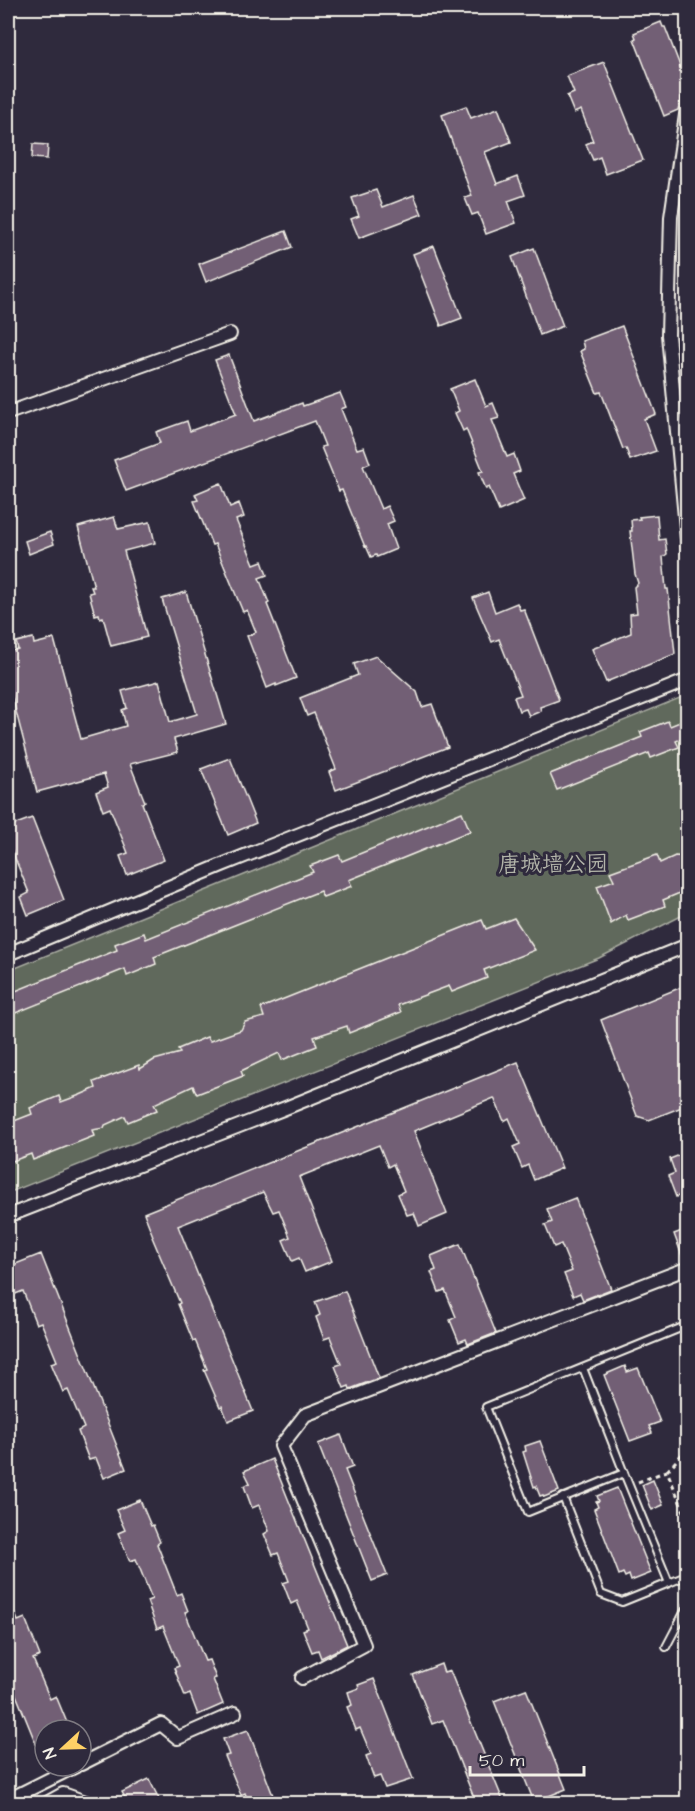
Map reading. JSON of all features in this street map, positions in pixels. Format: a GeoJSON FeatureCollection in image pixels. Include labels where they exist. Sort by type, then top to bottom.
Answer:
{"type":"FeatureCollection","features":[{"type":"Feature","properties":{"kind":"street"},"geometry":{"type":"LineString","coordinates":[[687,102],[671,218],[668,335],[687,550]]}},
{"type":"Feature","properties":{"kind":"street"},"geometry":{"type":"LineString","coordinates":[[8,413],[230,334]]}},
{"type":"Feature","properties":{"kind":"street"},"geometry":{"type":"LineString","coordinates":[[8,954],[233,861],[687,680]]}},
{"type":"Feature","properties":{"kind":"street"},"geometry":{"type":"LineString","coordinates":[[8,1216],[277,1111],[687,945]]}},
{"type":"Feature","properties":{"kind":"street"},"geometry":{"type":"LineString","coordinates":[[302,1678],[364,1645],[281,1446],[305,1415],[687,1268]]}},
{"type":"Feature","properties":{"kind":"street"},"geometry":{"type":"LineString","coordinates":[[93,1758],[161,1724],[178,1738],[235,1713]]}},
{"type":"Feature","properties":{"kind":"street"},"geometry":{"type":"LineString","coordinates":[[8,1800],[52,1778]]}},
{"type":"Feature","properties":{"kind":"street"},"geometry":{"type":"LineString","coordinates":[[45,1803],[63,1794],[91,1803]]}},
{"type":"Feature","properties":{"kind":"lane"},"geometry":{"type":"LineString","coordinates":[[624,1473],[528,1512],[486,1407],[687,1325]]}},
{"type":"Feature","properties":{"kind":"lane"},"geometry":{"type":"LineString","coordinates":[[583,1368],[669,1583]]}},
{"type":"Feature","properties":{"kind":"lane"},"geometry":{"type":"LineString","coordinates":[[563,1497],[601,1594],[622,1602],[687,1575]]}},
{"type":"Feature","properties":{"kind":"lane"},"geometry":{"type":"LineString","coordinates":[[666,1647],[687,1605]]}},
{"type":"Feature","properties":{"kind":"path"},"geometry":{"type":"LineString","coordinates":[[630,1486],[667,1470],[684,1452],[684,1431],[687,1431]]}},
{"type":"Feature","properties":{"kind":"path"},"geometry":{"type":"LineString","coordinates":[[667,1470],[687,1521]]}},
{"type":"Feature","properties":{"kind":"green space","name":"唐城墙公园"},"geometry":{"type":"Polygon","coordinates":[[[687,695],[687,913],[599,958],[8,1193],[8,971],[687,695]]]}},
{"type":"Feature","properties":{"kind":"building"},"geometry":{"type":"Polygon","coordinates":[[[661,22],[687,84],[687,93],[681,96],[678,110],[664,116],[634,39],[636,38],[634,33],[661,22]]]}},
{"type":"Feature","properties":{"kind":"building"},"geometry":{"type":"Polygon","coordinates":[[[604,62],[643,160],[606,174],[600,157],[593,160],[586,144],[593,141],[581,110],[574,113],[567,96],[574,93],[567,76],[604,62]]]}},
{"type":"Feature","properties":{"kind":"building"},"geometry":{"type":"Polygon","coordinates":[[[466,106],[471,118],[498,108],[511,142],[485,152],[497,184],[518,176],[525,195],[508,201],[516,223],[486,234],[478,213],[472,215],[465,198],[472,196],[442,115],[466,106]]]}},
{"type":"Feature","properties":{"kind":"building"},"geometry":{"type":"Polygon","coordinates":[[[33,144],[48,145],[47,159],[32,158],[33,144]]]}},
{"type":"Feature","properties":{"kind":"building"},"geometry":{"type":"Polygon","coordinates":[[[376,190],[383,207],[414,195],[422,214],[359,238],[351,219],[359,216],[352,198],[376,190]]]}},
{"type":"Feature","properties":{"kind":"building"},"geometry":{"type":"Polygon","coordinates":[[[286,231],[292,247],[206,282],[199,264],[286,231]]]}},
{"type":"Feature","properties":{"kind":"building"},"geometry":{"type":"Polygon","coordinates":[[[434,246],[462,318],[441,326],[413,254],[434,246]]]}},
{"type":"Feature","properties":{"kind":"building"},"geometry":{"type":"Polygon","coordinates":[[[534,248],[563,326],[540,335],[512,257],[534,248]]]}},
{"type":"Feature","properties":{"kind":"building"},"geometry":{"type":"Polygon","coordinates":[[[622,326],[656,414],[644,419],[656,451],[630,460],[626,448],[623,449],[601,392],[597,393],[580,351],[584,349],[582,341],[622,326]]]}},
{"type":"Feature","properties":{"kind":"building"},"geometry":{"type":"Polygon","coordinates":[[[229,355],[254,421],[302,403],[303,406],[340,393],[346,407],[341,409],[357,449],[364,447],[370,463],[363,466],[381,509],[387,506],[394,521],[387,524],[396,549],[377,557],[376,555],[371,557],[342,490],[339,491],[321,447],[325,446],[315,421],[126,491],[114,460],[160,443],[156,432],[187,421],[190,431],[236,414],[215,360],[229,355]]]}},
{"type":"Feature","properties":{"kind":"building"},"geometry":{"type":"Polygon","coordinates":[[[475,379],[486,406],[493,403],[499,418],[492,420],[507,457],[514,454],[520,471],[513,474],[524,500],[499,511],[489,487],[486,489],[479,472],[483,471],[466,429],[463,431],[455,413],[459,411],[450,389],[475,379]]]}},
{"type":"Feature","properties":{"kind":"building"},"geometry":{"type":"Polygon","coordinates":[[[221,483],[230,507],[239,503],[244,517],[236,520],[254,564],[262,561],[267,575],[259,578],[296,678],[276,686],[276,684],[267,688],[247,636],[256,632],[247,610],[243,612],[215,544],[212,545],[194,501],[198,500],[195,494],[221,483]]]}},
{"type":"Feature","properties":{"kind":"building"},"geometry":{"type":"Polygon","coordinates":[[[657,515],[659,540],[665,539],[667,554],[663,557],[675,654],[606,682],[592,649],[631,633],[630,614],[637,613],[634,587],[638,583],[630,531],[632,531],[631,520],[657,515]]]}},
{"type":"Feature","properties":{"kind":"building"},"geometry":{"type":"Polygon","coordinates":[[[114,517],[118,529],[150,522],[155,543],[124,551],[147,637],[111,646],[103,617],[100,618],[99,614],[95,615],[89,593],[93,592],[91,587],[94,587],[78,527],[114,517]]]}},
{"type":"Feature","properties":{"kind":"building"},"geometry":{"type":"Polygon","coordinates":[[[50,532],[54,544],[29,554],[25,541],[50,532]]]}},
{"type":"Feature","properties":{"kind":"building"},"geometry":{"type":"Polygon","coordinates":[[[186,592],[226,724],[174,739],[178,752],[130,764],[164,860],[127,875],[120,856],[128,853],[110,808],[103,811],[96,792],[108,787],[104,774],[37,792],[8,681],[8,652],[18,649],[16,642],[33,638],[34,644],[54,639],[81,739],[126,726],[122,710],[127,708],[122,691],[159,681],[170,722],[197,714],[162,599],[186,592]]]}},
{"type":"Feature","properties":{"kind":"building"},"geometry":{"type":"Polygon","coordinates":[[[488,592],[495,612],[517,603],[520,610],[524,609],[559,700],[540,707],[541,711],[529,716],[526,709],[519,711],[514,697],[521,695],[499,639],[492,642],[473,598],[488,592]]]}},
{"type":"Feature","properties":{"kind":"building"},"geometry":{"type":"Polygon","coordinates":[[[376,656],[417,692],[422,707],[432,704],[448,747],[336,790],[329,772],[336,769],[314,713],[307,716],[300,698],[358,675],[354,664],[376,656]]]}},
{"type":"Feature","properties":{"kind":"building"},"geometry":{"type":"Polygon","coordinates":[[[687,719],[687,736],[676,741],[679,747],[651,758],[649,753],[557,790],[550,774],[642,737],[640,732],[668,721],[670,726],[687,719]]]}},
{"type":"Feature","properties":{"kind":"building"},"geometry":{"type":"Polygon","coordinates":[[[230,758],[256,823],[228,835],[201,769],[230,758]]]}},
{"type":"Feature","properties":{"kind":"building"},"geometry":{"type":"Polygon","coordinates":[[[462,812],[470,831],[349,880],[352,886],[323,897],[320,891],[154,957],[156,964],[127,976],[125,969],[8,1016],[8,994],[117,950],[115,944],[144,933],[146,939],[313,872],[310,866],[339,855],[342,861],[462,812]]]}},
{"type":"Feature","properties":{"kind":"building"},"geometry":{"type":"Polygon","coordinates":[[[32,818],[64,900],[28,915],[21,897],[29,893],[8,841],[8,827],[32,818]]]}},
{"type":"Feature","properties":{"kind":"building"},"geometry":{"type":"Polygon","coordinates":[[[657,855],[660,863],[675,856],[687,857],[687,890],[663,900],[665,906],[628,920],[626,915],[611,924],[597,886],[614,880],[610,872],[657,855]]]}},
{"type":"Feature","properties":{"kind":"building"},"geometry":{"type":"Polygon","coordinates":[[[514,918],[535,950],[484,970],[487,978],[452,992],[449,986],[398,1005],[401,1012],[349,1033],[347,1026],[314,1037],[317,1046],[282,1060],[279,1053],[241,1071],[243,1076],[197,1094],[193,1086],[154,1104],[157,1110],[128,1122],[125,1116],[105,1125],[104,1128],[92,1130],[94,1136],[33,1160],[31,1154],[10,1162],[8,1154],[14,1121],[32,1114],[30,1108],[59,1096],[61,1102],[80,1095],[96,1088],[94,1082],[139,1065],[140,1069],[154,1060],[180,1053],[178,1049],[207,1037],[210,1041],[241,1030],[245,1022],[264,1017],[261,1008],[482,920],[486,929],[514,918]]]}},
{"type":"Feature","properties":{"kind":"building"},"geometry":{"type":"Polygon","coordinates":[[[684,986],[687,996],[687,1105],[649,1120],[637,1116],[601,1020],[684,986]]]}},
{"type":"Feature","properties":{"kind":"building"},"geometry":{"type":"Polygon","coordinates":[[[518,1062],[562,1168],[534,1180],[528,1165],[522,1168],[513,1147],[520,1144],[509,1118],[504,1121],[494,1098],[414,1131],[447,1214],[419,1226],[414,1213],[407,1215],[398,1194],[404,1191],[393,1164],[388,1167],[379,1145],[299,1177],[332,1261],[305,1272],[299,1258],[292,1261],[283,1240],[290,1237],[279,1210],[273,1212],[263,1192],[178,1226],[253,1411],[228,1421],[204,1370],[207,1369],[178,1304],[180,1303],[144,1213],[518,1062]]]}},
{"type":"Feature","properties":{"kind":"building"},"geometry":{"type":"Polygon","coordinates":[[[687,1152],[686,1202],[683,1194],[676,1197],[668,1176],[675,1173],[670,1159],[687,1152]]]}},
{"type":"Feature","properties":{"kind":"building"},"geometry":{"type":"Polygon","coordinates":[[[575,1198],[611,1289],[583,1300],[580,1293],[573,1296],[564,1274],[572,1271],[561,1244],[554,1247],[545,1225],[552,1222],[547,1209],[575,1198]]]}},
{"type":"Feature","properties":{"kind":"building"},"geometry":{"type":"Polygon","coordinates":[[[687,1229],[687,1260],[684,1261],[674,1234],[687,1229]]]}},
{"type":"Feature","properties":{"kind":"building"},"geometry":{"type":"Polygon","coordinates":[[[460,1244],[496,1333],[468,1344],[466,1339],[459,1342],[450,1320],[456,1317],[445,1290],[439,1292],[431,1272],[436,1270],[431,1256],[460,1244]]]}},
{"type":"Feature","properties":{"kind":"building"},"geometry":{"type":"Polygon","coordinates":[[[41,1254],[126,1469],[104,1478],[96,1458],[89,1460],[78,1431],[84,1428],[68,1390],[63,1392],[51,1363],[57,1361],[41,1322],[36,1324],[23,1291],[8,1297],[8,1267],[41,1254]]]}},
{"type":"Feature","properties":{"kind":"building"},"geometry":{"type":"Polygon","coordinates":[[[345,1291],[379,1378],[350,1389],[349,1386],[344,1388],[335,1366],[341,1364],[330,1337],[324,1339],[316,1317],[320,1315],[315,1302],[345,1291]]]}},
{"type":"Feature","properties":{"kind":"building"},"geometry":{"type":"Polygon","coordinates":[[[625,1366],[627,1372],[638,1368],[660,1422],[649,1426],[652,1433],[630,1441],[604,1375],[625,1366]]]}},
{"type":"Feature","properties":{"kind":"building"},"geometry":{"type":"Polygon","coordinates":[[[341,1435],[353,1467],[345,1470],[387,1575],[372,1581],[318,1444],[341,1435]]]}},
{"type":"Feature","properties":{"kind":"building"},"geometry":{"type":"Polygon","coordinates":[[[540,1441],[559,1491],[544,1497],[540,1496],[536,1486],[534,1487],[523,1452],[526,1451],[525,1446],[540,1441]]]}},
{"type":"Feature","properties":{"kind":"building"},"geometry":{"type":"Polygon","coordinates":[[[272,1459],[347,1645],[321,1658],[318,1650],[312,1652],[303,1630],[308,1628],[297,1601],[291,1604],[283,1583],[289,1581],[278,1553],[273,1555],[264,1534],[269,1531],[259,1505],[252,1508],[244,1486],[250,1483],[244,1471],[272,1459]]]}},
{"type":"Feature","properties":{"kind":"building"},"geometry":{"type":"Polygon","coordinates":[[[653,1480],[663,1505],[652,1510],[642,1485],[653,1480]]]}},
{"type":"Feature","properties":{"kind":"building"},"geometry":{"type":"Polygon","coordinates":[[[617,1488],[651,1573],[631,1581],[629,1575],[625,1577],[623,1573],[619,1575],[594,1509],[598,1507],[597,1496],[617,1488]]]}},
{"type":"Feature","properties":{"kind":"building"},"geometry":{"type":"Polygon","coordinates":[[[140,1500],[160,1542],[157,1544],[177,1595],[181,1593],[188,1611],[185,1612],[205,1661],[209,1660],[216,1678],[213,1679],[223,1704],[198,1715],[190,1694],[185,1696],[174,1668],[179,1666],[163,1626],[157,1629],[147,1601],[152,1599],[136,1559],[130,1561],[118,1533],[125,1530],[116,1510],[140,1500]]]}},
{"type":"Feature","properties":{"kind":"building"},"geometry":{"type":"Polygon","coordinates":[[[8,1596],[18,1621],[25,1618],[40,1656],[33,1659],[50,1699],[56,1696],[65,1718],[33,1718],[33,1736],[8,1675],[8,1596]]]}},
{"type":"Feature","properties":{"kind":"building"},"geometry":{"type":"Polygon","coordinates":[[[441,1664],[444,1673],[450,1671],[504,1803],[476,1803],[443,1720],[432,1724],[413,1675],[441,1664]]]}},
{"type":"Feature","properties":{"kind":"building"},"geometry":{"type":"Polygon","coordinates":[[[374,1679],[413,1779],[385,1788],[380,1776],[374,1778],[366,1756],[371,1754],[360,1728],[356,1730],[347,1707],[352,1705],[348,1692],[374,1679]]]}},
{"type":"Feature","properties":{"kind":"building"},"geometry":{"type":"Polygon","coordinates":[[[526,1689],[566,1789],[534,1802],[494,1701],[526,1689]]]}},
{"type":"Feature","properties":{"kind":"building"},"geometry":{"type":"Polygon","coordinates":[[[248,1730],[274,1798],[260,1803],[249,1803],[245,1793],[241,1795],[225,1756],[229,1755],[223,1739],[248,1730]]]}},
{"type":"Feature","properties":{"kind":"building"},"geometry":{"type":"Polygon","coordinates":[[[149,1779],[161,1803],[128,1803],[122,1792],[149,1779]]]}}]}
